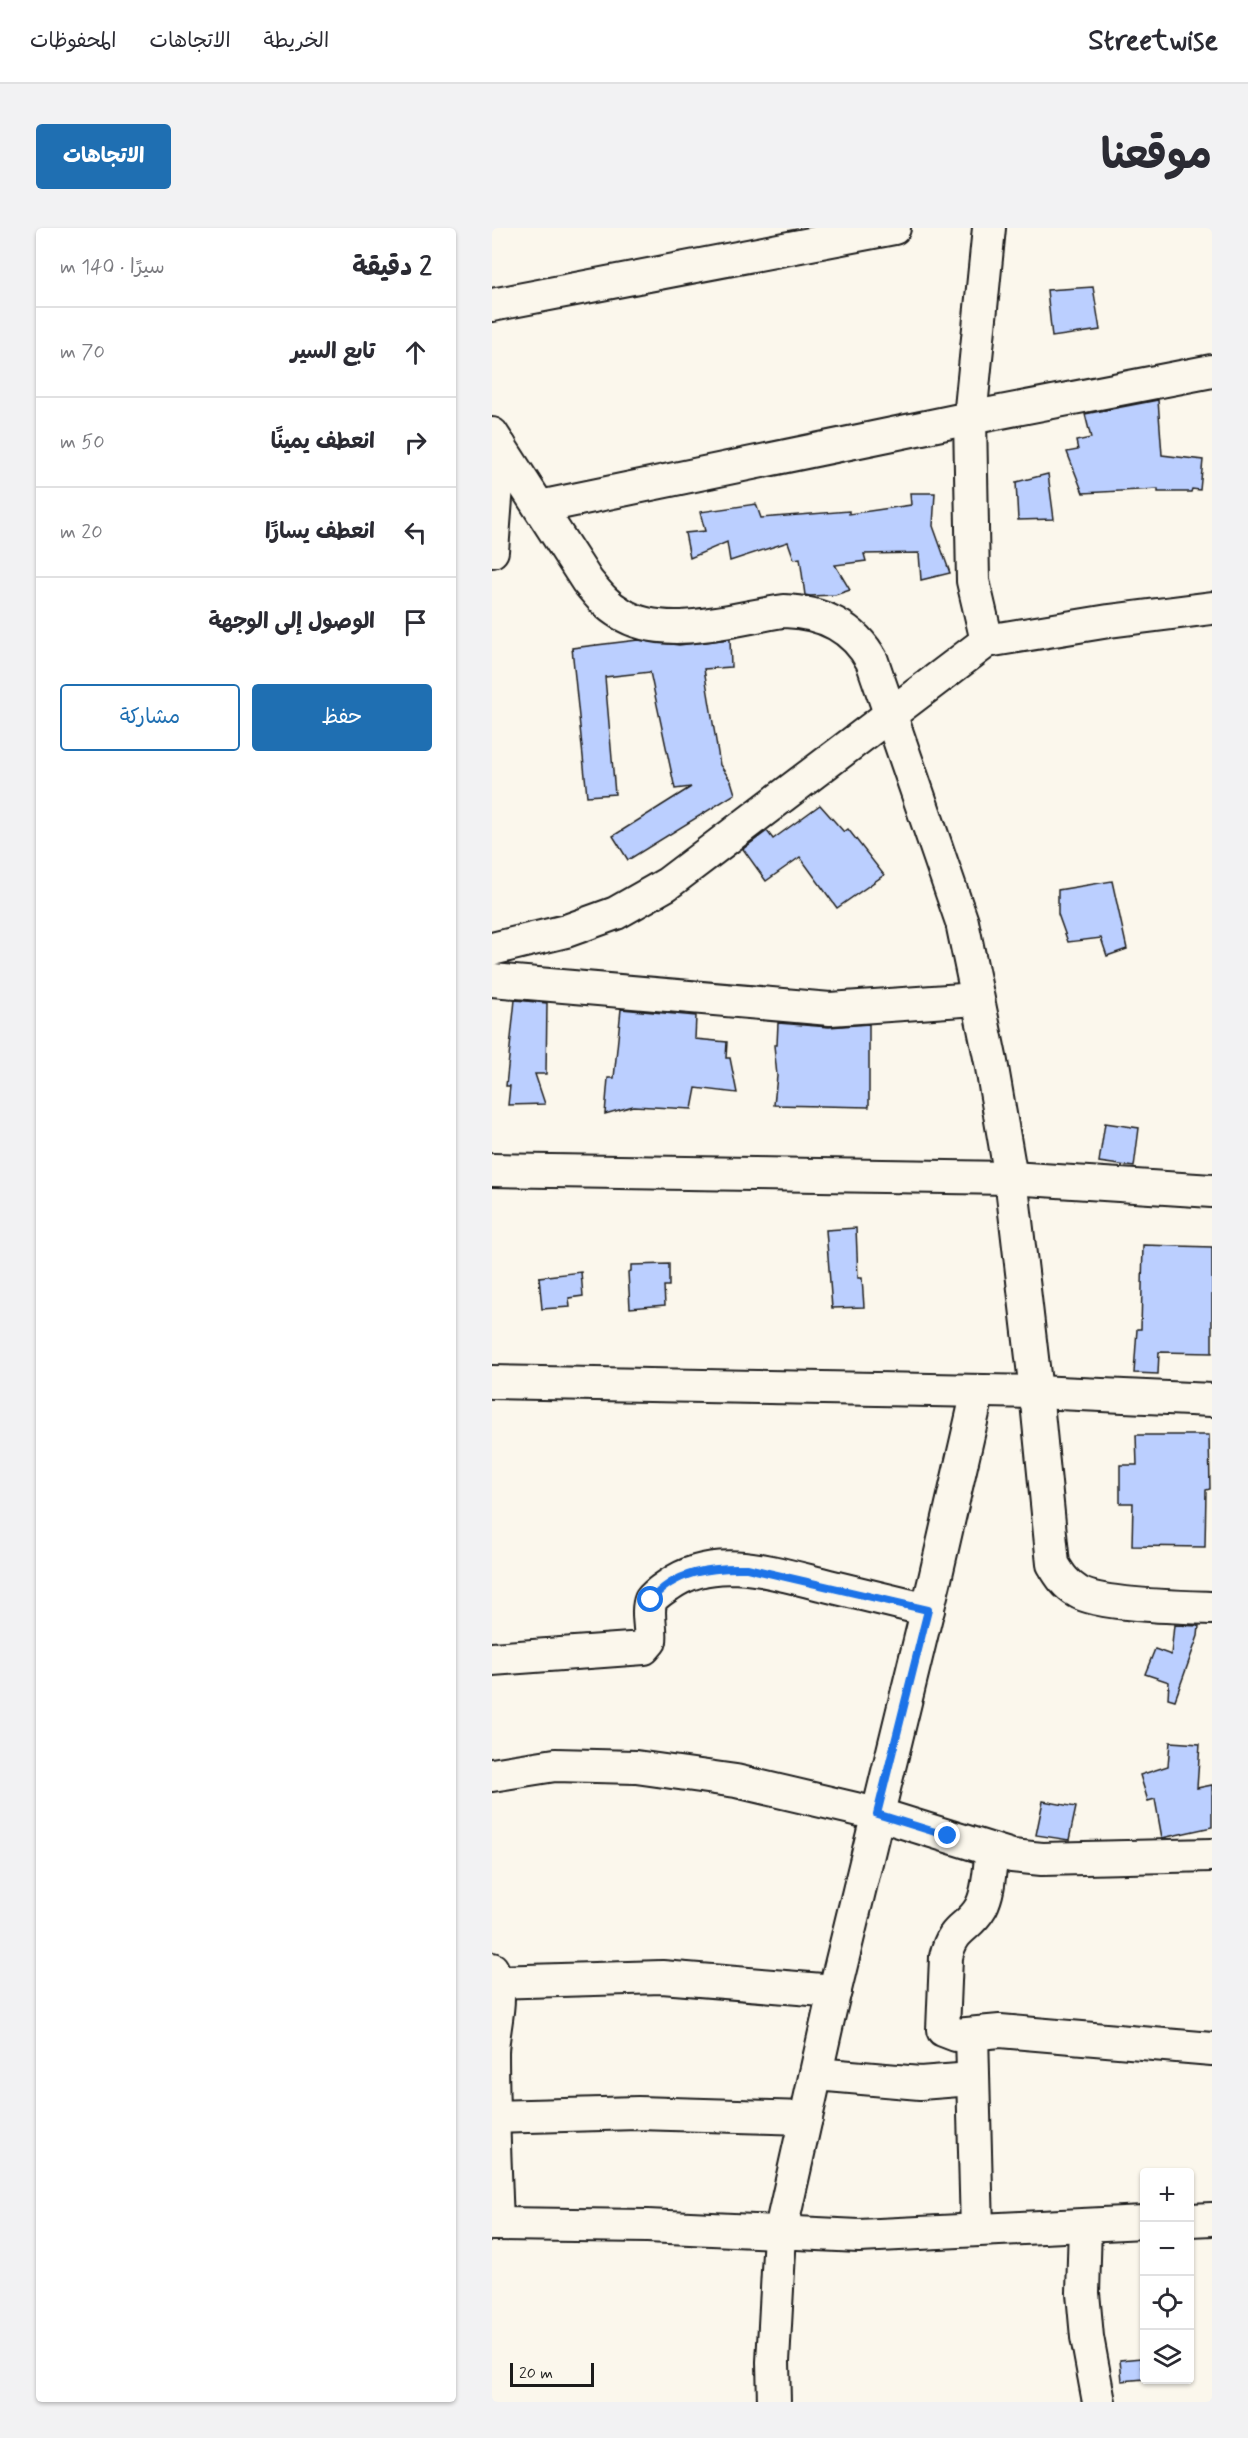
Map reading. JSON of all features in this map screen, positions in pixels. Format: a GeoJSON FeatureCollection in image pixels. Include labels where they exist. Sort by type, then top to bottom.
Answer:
{"type":"FeatureCollection","features":[{"type":"Feature","properties":{"kind":"street"},"geometry":{"type":"LineString","coordinates":[[492,305],[894,228]]}},
{"type":"Feature","properties":{"kind":"street"},"geometry":{"type":"LineString","coordinates":[[987,641],[973,581],[970,418],[989,228]]}},
{"type":"Feature","properties":{"kind":"street"},"geometry":{"type":"LineString","coordinates":[[540,507],[970,418],[1212,371]]}},
{"type":"Feature","properties":{"kind":"street"},"geometry":{"type":"LineString","coordinates":[[496,440],[587,580],[602,599],[620,614],[642,624],[665,628],[784,611],[803,612],[838,624],[866,650],[962,922],[1011,1178],[1053,1564],[1064,1582],[1079,1594],[1101,1600],[1212,1608]]}},
{"type":"Feature","properties":{"kind":"street"},"geometry":{"type":"LineString","coordinates":[[492,551],[496,440]]}},
{"type":"Feature","properties":{"kind":"street"},"geometry":{"type":"LineString","coordinates":[[492,949],[566,931],[616,913],[667,884],[987,641],[1109,621],[1212,608]]}},
{"type":"Feature","properties":{"kind":"street"},"geometry":{"type":"LineString","coordinates":[[492,980],[830,1009],[977,999]]}},
{"type":"Feature","properties":{"kind":"street"},"geometry":{"type":"LineString","coordinates":[[492,1170],[1011,1178],[1212,1191]]}},
{"type":"Feature","properties":{"kind":"street"},"geometry":{"type":"LineString","coordinates":[[492,1382],[1036,1392],[1212,1400]]}},
{"type":"Feature","properties":{"kind":"street"},"geometry":{"type":"LineString","coordinates":[[774,2402],[773,2362],[780,2234],[835,1991],[928,1610],[978,1391]]}},
{"type":"Feature","properties":{"kind":"street"},"geometry":{"type":"LineString","coordinates":[[492,1659],[644,1648],[650,1641],[651,1600],[678,1579],[696,1571],[723,1567],[763,1570],[928,1610]]}},
{"type":"Feature","properties":{"kind":"street"},"geometry":{"type":"LineString","coordinates":[[492,1775],[555,1765],[636,1767],[736,1781],[877,1814],[1012,1856],[1042,1859],[1212,1855]]}},
{"type":"Feature","properties":{"kind":"street"},"geometry":{"type":"LineString","coordinates":[[992,1850],[986,1893],[981,1906],[973,1918],[954,1933],[946,1957],[943,2030],[956,2035],[1000,2031],[1212,2049]]}},
{"type":"Feature","properties":{"kind":"street"},"geometry":{"type":"LineString","coordinates":[[835,1991],[662,1977],[494,1978],[499,1994],[492,2049],[494,2224],[647,2226],[859,2236],[1140,2222]]}},
{"type":"Feature","properties":{"kind":"street"},"geometry":{"type":"LineString","coordinates":[[972,2034],[977,2230]]}},
{"type":"Feature","properties":{"kind":"street"},"geometry":{"type":"LineString","coordinates":[[816,2074],[920,2083],[972,2079]]}},
{"type":"Feature","properties":{"kind":"street"},"geometry":{"type":"LineString","coordinates":[[493,2117],[638,2113],[806,2118]]}},
{"type":"Feature","properties":{"kind":"street"},"geometry":{"type":"LineString","coordinates":[[1194,2220],[1212,2219]]}},
{"type":"Feature","properties":{"kind":"street"},"geometry":{"type":"LineString","coordinates":[[1085,2225],[1085,2315],[1099,2402]]}},
{"type":"Feature","properties":{"kind":"building"},"geometry":{"type":"Polygon","coordinates":[[[1093,287],[1100,330],[1052,337],[1047,290],[1093,287]]]}},
{"type":"Feature","properties":{"kind":"building"},"geometry":{"type":"Polygon","coordinates":[[[1158,400],[1162,455],[1203,460],[1200,490],[1158,492],[1158,489],[1083,493],[1067,452],[1078,450],[1076,441],[1091,438],[1085,414],[1158,400]]]}},
{"type":"Feature","properties":{"kind":"building"},"geometry":{"type":"Polygon","coordinates":[[[1048,474],[1054,519],[1018,520],[1016,482],[1048,474]]]}},
{"type":"Feature","properties":{"kind":"building"},"geometry":{"type":"Polygon","coordinates":[[[910,493],[935,493],[933,526],[950,573],[921,580],[919,553],[864,554],[866,561],[835,565],[850,590],[835,595],[810,596],[805,595],[800,558],[794,559],[788,542],[730,561],[727,542],[690,558],[685,533],[705,531],[700,512],[756,504],[761,518],[849,511],[849,514],[911,505],[910,493]]]}},
{"type":"Feature","properties":{"kind":"building"},"geometry":{"type":"Polygon","coordinates":[[[730,639],[731,667],[704,669],[720,765],[731,781],[735,794],[628,860],[613,836],[691,787],[675,789],[650,672],[605,677],[615,794],[587,796],[572,648],[638,640],[679,645],[730,639]]]}},
{"type":"Feature","properties":{"kind":"building"},"geometry":{"type":"Polygon","coordinates":[[[820,805],[844,832],[848,829],[884,875],[837,908],[800,857],[766,881],[743,849],[767,831],[773,839],[820,805]]]}},
{"type":"Feature","properties":{"kind":"building"},"geometry":{"type":"Polygon","coordinates":[[[1112,881],[1127,949],[1107,956],[1101,938],[1068,942],[1058,914],[1058,890],[1112,881]]]}},
{"type":"Feature","properties":{"kind":"building"},"geometry":{"type":"Polygon","coordinates":[[[515,1000],[547,1003],[546,1074],[535,1074],[545,1104],[508,1105],[510,1086],[506,1086],[515,1000]]]}},
{"type":"Feature","properties":{"kind":"building"},"geometry":{"type":"Polygon","coordinates":[[[621,1009],[696,1016],[695,1039],[727,1042],[726,1058],[730,1058],[737,1093],[696,1088],[692,1109],[633,1106],[605,1114],[608,1078],[614,1078],[621,1009]]]}},
{"type":"Feature","properties":{"kind":"building"},"geometry":{"type":"Polygon","coordinates":[[[778,1023],[829,1027],[869,1024],[869,1107],[774,1105],[777,1076],[774,1045],[777,1045],[778,1023]]]}},
{"type":"Feature","properties":{"kind":"building"},"geometry":{"type":"Polygon","coordinates":[[[1105,1123],[1139,1128],[1134,1167],[1099,1162],[1105,1123]]]}},
{"type":"Feature","properties":{"kind":"building"},"geometry":{"type":"Polygon","coordinates":[[[856,1228],[858,1278],[862,1278],[864,1307],[832,1308],[826,1230],[856,1228]]]}},
{"type":"Feature","properties":{"kind":"building"},"geometry":{"type":"Polygon","coordinates":[[[1143,1245],[1212,1247],[1212,1353],[1159,1352],[1158,1374],[1134,1373],[1137,1329],[1141,1329],[1143,1245]]]}},
{"type":"Feature","properties":{"kind":"building"},"geometry":{"type":"Polygon","coordinates":[[[669,1264],[669,1286],[664,1286],[665,1305],[630,1308],[628,1272],[631,1271],[631,1265],[669,1264]]]}},
{"type":"Feature","properties":{"kind":"building"},"geometry":{"type":"Polygon","coordinates":[[[581,1272],[583,1296],[569,1298],[570,1307],[542,1309],[539,1277],[581,1272]]]}},
{"type":"Feature","properties":{"kind":"building"},"geometry":{"type":"Polygon","coordinates":[[[1136,1435],[1209,1435],[1210,1489],[1206,1490],[1205,1547],[1132,1546],[1133,1503],[1120,1503],[1120,1465],[1137,1465],[1136,1435]]]}},
{"type":"Feature","properties":{"kind":"building"},"geometry":{"type":"Polygon","coordinates":[[[1174,1625],[1199,1626],[1198,1636],[1175,1700],[1168,1698],[1169,1682],[1145,1674],[1155,1649],[1171,1655],[1174,1625]]]}},
{"type":"Feature","properties":{"kind":"building"},"geometry":{"type":"Polygon","coordinates":[[[1170,1742],[1200,1744],[1197,1788],[1212,1785],[1212,1827],[1162,1838],[1155,1799],[1148,1801],[1140,1775],[1168,1766],[1170,1742]]]}},
{"type":"Feature","properties":{"kind":"building"},"geometry":{"type":"Polygon","coordinates":[[[1043,1801],[1076,1807],[1069,1840],[1036,1835],[1043,1801]]]}},
{"type":"Feature","properties":{"kind":"building"},"geometry":{"type":"Polygon","coordinates":[[[1140,2358],[1140,2379],[1122,2381],[1120,2360],[1140,2358]]]}},
{"type":"Feature","properties":{"kind":"route"},"geometry":{"type":"LineString","coordinates":[[651,1600],[678,1579],[696,1571],[723,1567],[763,1570],[928,1610],[877,1814],[948,1836]]}}]}
